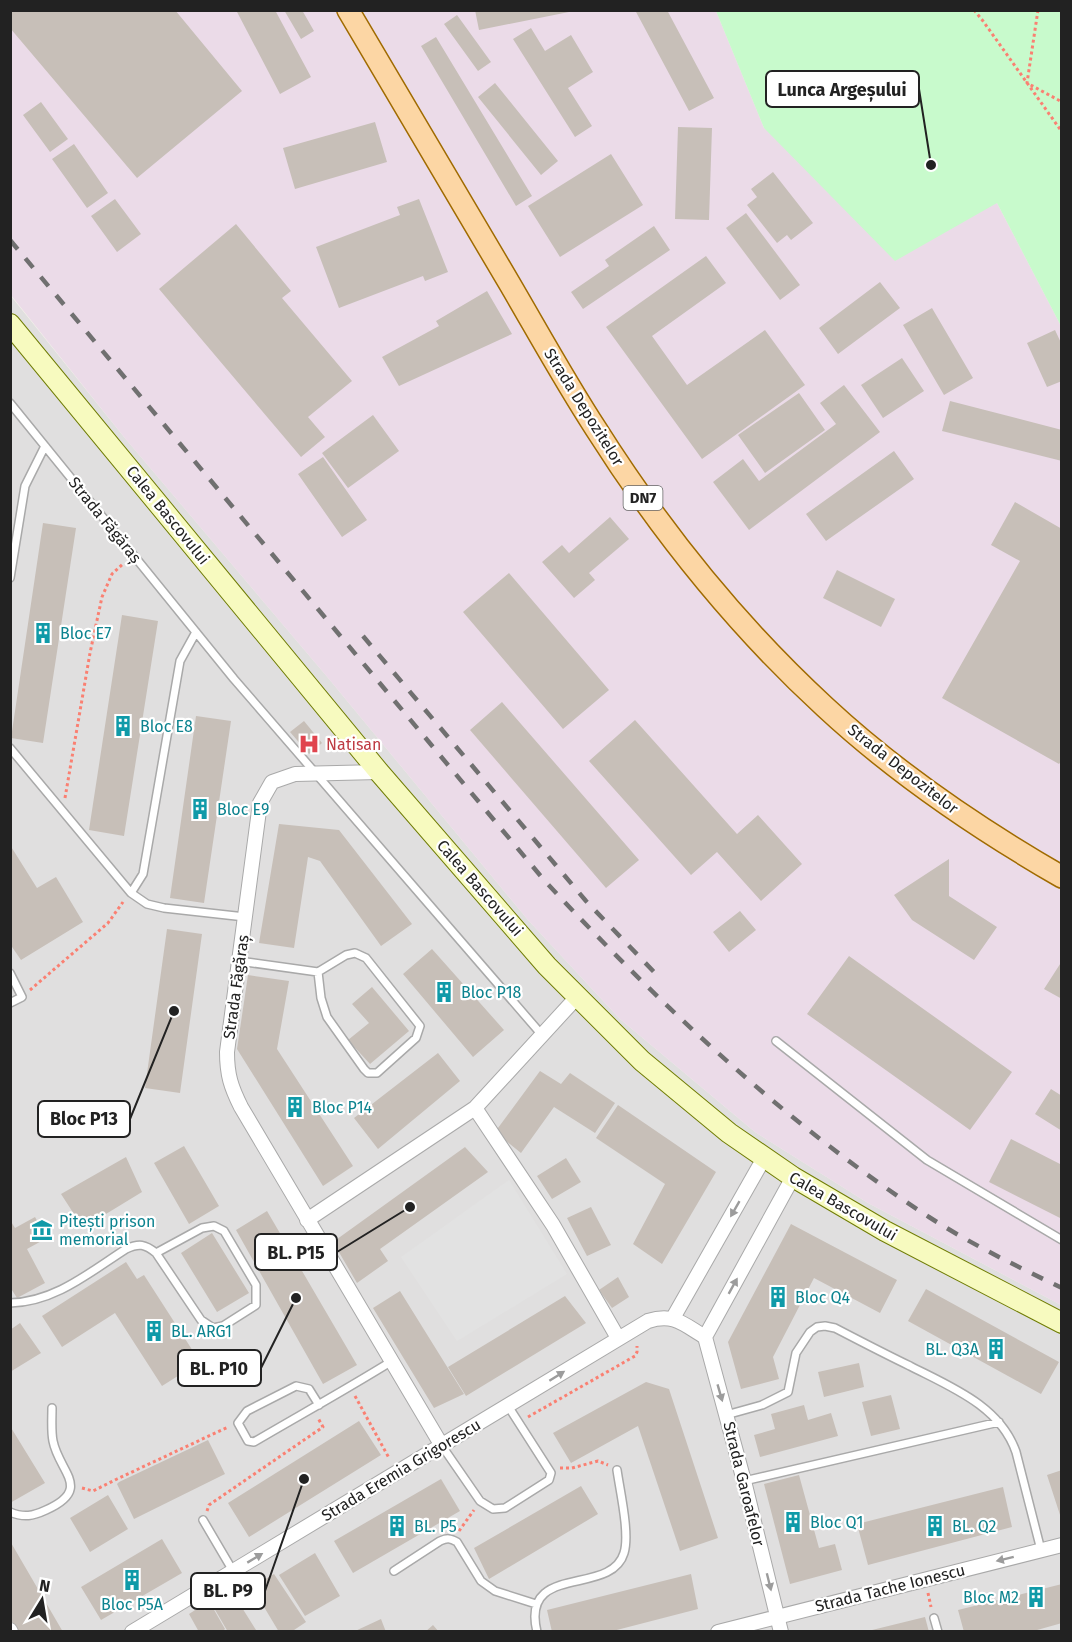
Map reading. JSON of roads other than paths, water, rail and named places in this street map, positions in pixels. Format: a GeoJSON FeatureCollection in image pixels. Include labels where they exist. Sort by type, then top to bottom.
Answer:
{"type":"FeatureCollection","features":[{"type":"Feature","properties":{"kind":"main road","name":"Strada Depozitelor"},"geometry":{"type":"LineString","coordinates":[[348,10],[595,429],[662,524],[724,602],[790,673],[865,742],[919,785],[966,818],[1008,846],[1062,877]]}},
{"type":"Feature","properties":{"kind":"street","name":"Calea Bascovului"},"geometry":{"type":"LineString","coordinates":[[10,324],[379,772],[546,966],[642,1061],[698,1109],[793,1177],[885,1231],[1062,1323]]}},
{"type":"Feature","properties":{"kind":"street","name":"Strada Făgăraș"},"geometry":{"type":"LineString","coordinates":[[379,772],[295,774],[272,782],[260,803],[227,1052],[230,1084],[241,1107],[442,1446]]}},
{"type":"Feature","properties":{"kind":"street"},"geometry":{"type":"LineString","coordinates":[[307,1220],[475,1108],[577,997]]}},
{"type":"Feature","properties":{"kind":"street"},"geometry":{"type":"LineString","coordinates":[[475,1108],[553,1226],[618,1338]]}},
{"type":"Feature","properties":{"kind":"street"},"geometry":{"type":"LineString","coordinates":[[764,1158],[673,1318],[705,1337],[793,1177]]}},
{"type":"Feature","properties":{"kind":"street","name":"Strada Eremia Grigorescu"},"geometry":{"type":"LineString","coordinates":[[132,1632],[631,1330],[658,1318],[673,1318]]}},
{"type":"Feature","properties":{"kind":"street","name":"Strada Garoafelor"},"geometry":{"type":"LineString","coordinates":[[705,1337],[744,1481],[781,1632]]}},
{"type":"Feature","properties":{"kind":"street","name":"Strada Tache Ionescu"},"geometry":{"type":"LineString","coordinates":[[718,1632],[1062,1545]]}},
{"type":"Feature","properties":{"kind":"lane","name":"Strada Făgăraș"},"geometry":{"type":"LineString","coordinates":[[10,403],[315,774],[542,1035]]}},
{"type":"Feature","properties":{"kind":"lane"},"geometry":{"type":"LineString","coordinates":[[10,578],[25,486],[45,446]]}},
{"type":"Feature","properties":{"kind":"lane"},"geometry":{"type":"LineString","coordinates":[[131,892],[143,874],[180,661],[196,632]]}},
{"type":"Feature","properties":{"kind":"lane"},"geometry":{"type":"LineString","coordinates":[[10,748],[131,892],[147,904],[245,917]]}},
{"type":"Feature","properties":{"kind":"lane"},"geometry":{"type":"LineString","coordinates":[[239,961],[318,972],[346,955],[356,953],[366,958],[420,1026],[416,1038],[377,1072],[368,1072],[327,1017],[321,998],[318,972]]}},
{"type":"Feature","properties":{"kind":"lane"},"geometry":{"type":"LineString","coordinates":[[10,973],[22,997],[10,1003]]}},
{"type":"Feature","properties":{"kind":"lane"},"geometry":{"type":"LineString","coordinates":[[776,1041],[927,1160],[1062,1240]]}},
{"type":"Feature","properties":{"kind":"lane"},"geometry":{"type":"LineString","coordinates":[[10,1303],[55,1294],[137,1244],[148,1246],[156,1253],[201,1320],[213,1328],[223,1326],[256,1305],[256,1285],[224,1231],[214,1227],[202,1228],[156,1253]]}},
{"type":"Feature","properties":{"kind":"lane"},"geometry":{"type":"LineString","coordinates":[[726,1415],[762,1405],[788,1392],[796,1353],[810,1332],[817,1327],[835,1328],[980,1404],[999,1422],[1011,1436],[1017,1452],[1041,1550]]}},
{"type":"Feature","properties":{"kind":"lane"},"geometry":{"type":"LineString","coordinates":[[316,1406],[309,1389],[296,1386],[247,1411],[238,1423],[248,1441],[254,1442],[350,1387],[392,1361]]}},
{"type":"Feature","properties":{"kind":"lane"},"geometry":{"type":"LineString","coordinates":[[442,1446],[480,1501],[494,1509],[505,1508],[549,1480],[551,1473],[507,1406]]}},
{"type":"Feature","properties":{"kind":"lane"},"geometry":{"type":"LineString","coordinates":[[10,1512],[33,1516],[53,1507],[68,1495],[71,1477],[60,1461],[53,1442],[52,1408]]}},
{"type":"Feature","properties":{"kind":"lane"},"geometry":{"type":"LineString","coordinates":[[744,1481],[999,1422]]}},
{"type":"Feature","properties":{"kind":"lane"},"geometry":{"type":"LineString","coordinates":[[537,1632],[534,1610],[538,1600],[548,1591],[567,1582],[607,1572],[619,1564],[624,1552],[626,1536],[617,1470]]}},
{"type":"Feature","properties":{"kind":"lane"},"geometry":{"type":"LineString","coordinates":[[203,1520],[233,1571]]}},
{"type":"Feature","properties":{"kind":"lane"},"geometry":{"type":"LineString","coordinates":[[394,1571],[440,1541],[446,1538],[452,1539],[457,1542],[481,1581],[495,1591],[536,1604]]}},
{"type":"Feature","properties":{"kind":"lane"},"geometry":{"type":"LineString","coordinates":[[934,1618],[938,1632]]}},
{"type":"Feature","properties":{"kind":"railway"},"geometry":{"type":"LineString","coordinates":[[10,240],[544,880],[633,972],[726,1060],[825,1143],[876,1181],[960,1236],[1062,1288]]}},
{"type":"Feature","properties":{"kind":"railway"},"geometry":{"type":"LineString","coordinates":[[363,636],[586,901],[655,973]]}},
{"type":"Feature","properties":{"kind":"place","name":"Lunca Argeșului"},"geometry":{"type":"Point","coordinates":[931,165]}},
{"type":"Feature","properties":{"kind":"place","name":"Bloc E7"},"geometry":{"type":"Point","coordinates":[43,633]}},
{"type":"Feature","properties":{"kind":"place","name":"Bloc E8"},"geometry":{"type":"Point","coordinates":[123,726]}},
{"type":"Feature","properties":{"kind":"place","name":"Natisan"},"geometry":{"type":"Point","coordinates":[309,744]}},
{"type":"Feature","properties":{"kind":"place","name":"Bloc E9"},"geometry":{"type":"Point","coordinates":[200,809]}},
{"type":"Feature","properties":{"kind":"place","name":"Bloc P18"},"geometry":{"type":"Point","coordinates":[444,992]}},
{"type":"Feature","properties":{"kind":"place","name":"Bloc P13"},"geometry":{"type":"Point","coordinates":[174,1011]}},
{"type":"Feature","properties":{"kind":"place","name":"Bloc P14"},"geometry":{"type":"Point","coordinates":[295,1107]}},
{"type":"Feature","properties":{"kind":"place","name":"BL. P15"},"geometry":{"type":"Point","coordinates":[410,1207]}},
{"type":"Feature","properties":{"kind":"place","name":"Pitești prison memorial"},"geometry":{"type":"Point","coordinates":[42,1230]}},
{"type":"Feature","properties":{"kind":"place","name":"Bloc Q4"},"geometry":{"type":"Point","coordinates":[778,1297]}},
{"type":"Feature","properties":{"kind":"place","name":"BL. P10"},"geometry":{"type":"Point","coordinates":[296,1298]}},
{"type":"Feature","properties":{"kind":"place","name":"BL. ARG1"},"geometry":{"type":"Point","coordinates":[154,1331]}},
{"type":"Feature","properties":{"kind":"place","name":"BL. Q3A"},"geometry":{"type":"Point","coordinates":[996,1349]}},
{"type":"Feature","properties":{"kind":"place","name":"BL. P9"},"geometry":{"type":"Point","coordinates":[304,1479]}},
{"type":"Feature","properties":{"kind":"place","name":"Bloc Q1"},"geometry":{"type":"Point","coordinates":[793,1522]}},
{"type":"Feature","properties":{"kind":"place","name":"BL. P5"},"geometry":{"type":"Point","coordinates":[397,1526]}},
{"type":"Feature","properties":{"kind":"place","name":"BL. Q2"},"geometry":{"type":"Point","coordinates":[935,1526]}},
{"type":"Feature","properties":{"kind":"place","name":"Bloc P5A"},"geometry":{"type":"Point","coordinates":[132,1580]}},
{"type":"Feature","properties":{"kind":"place","name":"Bloc M2"},"geometry":{"type":"Point","coordinates":[1036,1597]}}]}
